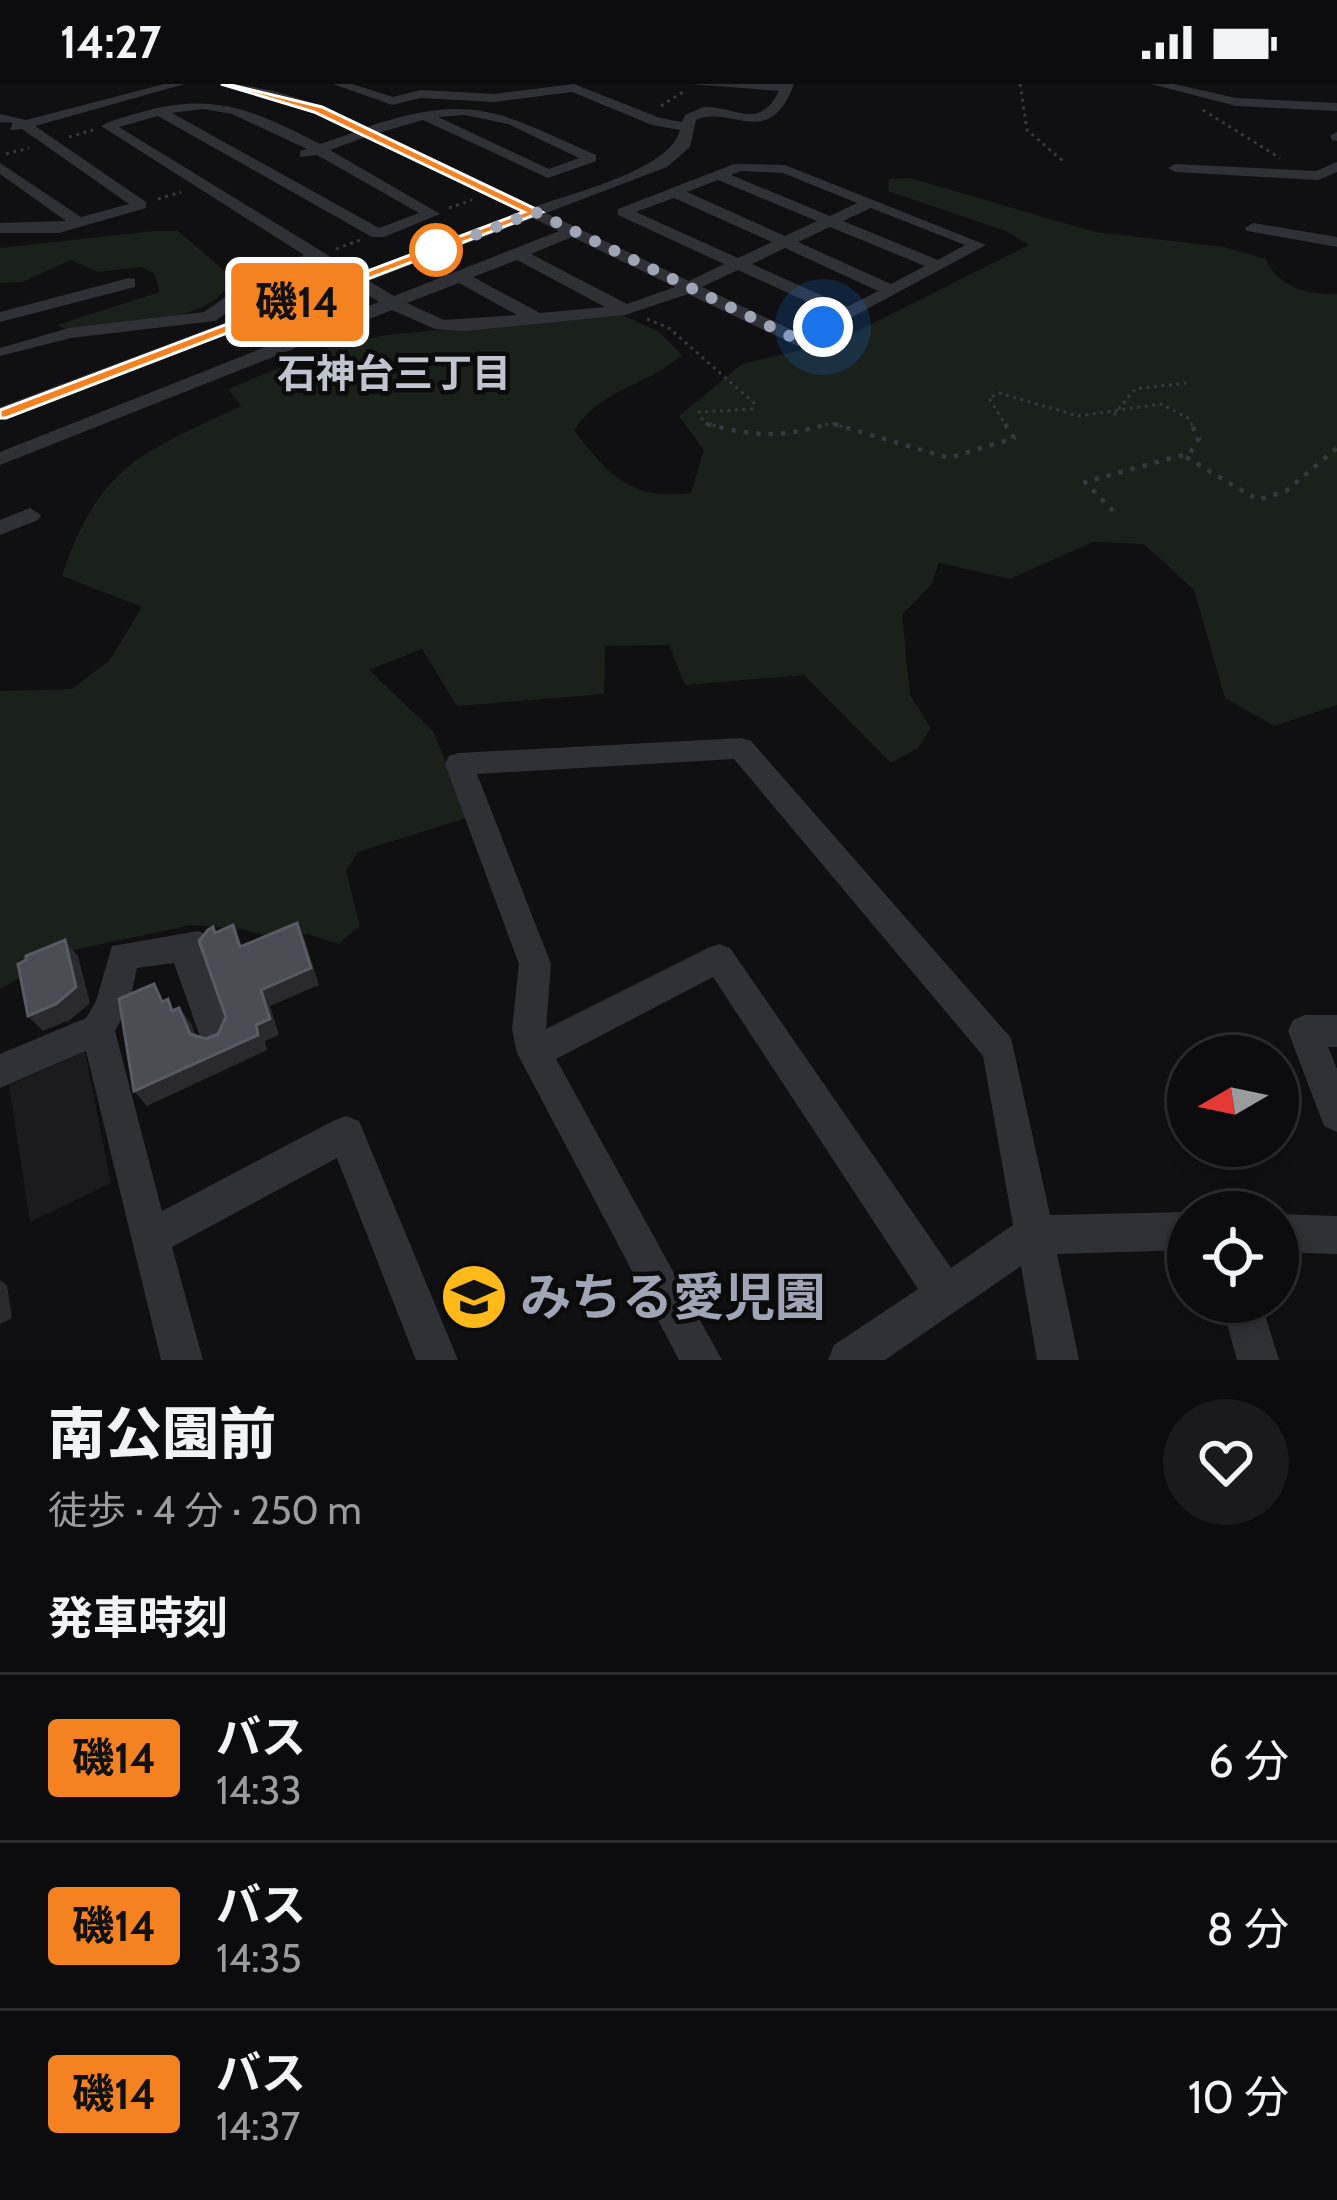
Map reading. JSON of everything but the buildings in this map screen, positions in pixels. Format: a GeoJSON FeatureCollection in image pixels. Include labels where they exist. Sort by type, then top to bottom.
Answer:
{"type":"FeatureCollection","features":[{"type":"Feature","properties":{"kind":"street"},"geometry":{"type":"LineString","coordinates":[[0,131],[179,84]]}},
{"type":"Feature","properties":{"kind":"street"},"geometry":{"type":"LineString","coordinates":[[227,84],[318,109],[798,340],[848,314],[892,291],[978,245],[785,170],[740,167],[623,212],[848,314]]}},
{"type":"Feature","properties":{"kind":"street"},"geometry":{"type":"LineString","coordinates":[[247,91],[268,84]]}},
{"type":"Feature","properties":{"kind":"street"},"geometry":{"type":"LineString","coordinates":[[339,84],[392,101],[421,94],[494,98],[557,87],[632,109],[657,122],[686,127]]}},
{"type":"Feature","properties":{"kind":"street"},"geometry":{"type":"LineString","coordinates":[[378,94],[403,84]]}},
{"type":"Feature","properties":{"kind":"street"},"geometry":{"type":"LineString","coordinates":[[698,84],[787,85],[784,99],[763,116],[737,122],[705,111]]}},
{"type":"Feature","properties":{"kind":"street"},"geometry":{"type":"LineString","coordinates":[[1157,84],[1255,104],[1337,107]]}},
{"type":"Feature","properties":{"kind":"street"},"geometry":{"type":"LineString","coordinates":[[0,414],[673,159],[688,139],[690,118],[740,87]]}},
{"type":"Feature","properties":{"kind":"street"},"geometry":{"type":"LineString","coordinates":[[160,112],[378,234],[432,214],[232,108],[193,106],[160,112],[108,126],[394,304],[441,325],[626,310],[689,287],[869,203]]}},
{"type":"Feature","properties":{"kind":"street"},"geometry":{"type":"LineString","coordinates":[[242,173],[370,134],[426,116],[449,109],[490,113],[590,158],[548,174],[426,116]]}},
{"type":"Feature","properties":{"kind":"street"},"geometry":{"type":"LineString","coordinates":[[0,118],[12,117],[141,205]]}},
{"type":"Feature","properties":{"kind":"street"},"geometry":{"type":"LineString","coordinates":[[1175,169],[1318,176],[1337,166]]}},
{"type":"Feature","properties":{"kind":"street"},"geometry":{"type":"LineString","coordinates":[[0,167],[79,223]]}},
{"type":"Feature","properties":{"kind":"street"},"geometry":{"type":"LineString","coordinates":[[717,176],[939,266]]}},
{"type":"Feature","properties":{"kind":"street"},"geometry":{"type":"LineString","coordinates":[[203,186],[223,179]]}},
{"type":"Feature","properties":{"kind":"street"},"geometry":{"type":"LineString","coordinates":[[674,192],[892,291]]}},
{"type":"Feature","properties":{"kind":"street"},"geometry":{"type":"LineString","coordinates":[[0,228],[40,231],[141,205]]}},
{"type":"Feature","properties":{"kind":"street"},"geometry":{"type":"LineString","coordinates":[[1253,228],[1337,242]]}},
{"type":"Feature","properties":{"kind":"street"},"geometry":{"type":"LineString","coordinates":[[0,459],[574,231]]}},
{"type":"Feature","properties":{"kind":"street"},"geometry":{"type":"LineString","coordinates":[[519,254],[626,310]]}},
{"type":"Feature","properties":{"kind":"street"},"geometry":{"type":"LineString","coordinates":[[129,283],[0,319],[11,350],[69,333],[208,317],[270,274],[320,255]]}},
{"type":"Feature","properties":{"kind":"street"},"geometry":{"type":"LineString","coordinates":[[461,277],[537,319]]}},
{"type":"Feature","properties":{"kind":"street"},"geometry":{"type":"LineString","coordinates":[[0,528],[30,515]]}},
{"type":"Feature","properties":{"kind":"street"},"geometry":{"type":"LineString","coordinates":[[700,1360],[534,1053],[530,1029],[535,964],[459,764],[741,748],[999,1049],[1058,1360]]}},
{"type":"Feature","properties":{"kind":"street"},"geometry":{"type":"LineString","coordinates":[[0,1071],[98,1029],[112,1005],[123,956],[192,946],[214,1034]]}},
{"type":"Feature","properties":{"kind":"street"},"geometry":{"type":"LineString","coordinates":[[534,1053],[719,958],[945,1294]]}},
{"type":"Feature","properties":{"kind":"street"},"geometry":{"type":"LineString","coordinates":[[98,1029],[182,1360]]}},
{"type":"Feature","properties":{"kind":"street"},"geometry":{"type":"LineString","coordinates":[[1337,1031],[1305,1031],[1337,1114]]}},
{"type":"Feature","properties":{"kind":"street"},"geometry":{"type":"LineString","coordinates":[[150,1238],[346,1134],[437,1360]]}},
{"type":"Feature","properties":{"kind":"street"},"geometry":{"type":"LineString","coordinates":[[849,1360],[1033,1235],[1167,1232]]}},
{"type":"Feature","properties":{"kind":"street"},"geometry":{"type":"LineString","coordinates":[[1299,1234],[1337,1235]]}},
{"type":"Feature","properties":{"kind":"street"},"geometry":{"type":"LineString","coordinates":[[1247,1323],[1258,1360]]}},
{"type":"Feature","properties":{"kind":"path"},"geometry":{"type":"LineString","coordinates":[[632,109],[668,104],[698,84]]}},
{"type":"Feature","properties":{"kind":"path"},"geometry":{"type":"LineString","coordinates":[[1020,84],[1027,130],[1064,162]]}},
{"type":"Feature","properties":{"kind":"path"},"geometry":{"type":"LineString","coordinates":[[1193,103],[1298,173]]}},
{"type":"Feature","properties":{"kind":"path"},"geometry":{"type":"LineString","coordinates":[[141,205],[203,186]]}},
{"type":"Feature","properties":{"kind":"path"},"geometry":{"type":"LineString","coordinates":[[320,255],[378,234]]}},
{"type":"Feature","properties":{"kind":"path"},"geometry":{"type":"LineString","coordinates":[[626,310],[669,328],[754,404],[752,409],[699,412],[704,423],[743,436],[789,435],[831,423],[950,458],[1013,438],[989,398],[999,393],[1065,417],[1114,416],[1161,404],[1188,418],[1199,438],[1190,453],[1085,482],[1112,512]]}},
{"type":"Feature","properties":{"kind":"path"},"geometry":{"type":"LineString","coordinates":[[1114,416],[1135,389],[1186,383]]}},
{"type":"Feature","properties":{"kind":"path"},"geometry":{"type":"LineString","coordinates":[[1183,455],[1258,500],[1286,491],[1337,448]]}},
{"type":"Feature","properties":{"kind":"shaded area"},"geometry":{"type":"Polygon","coordinates":[[[910,178],[1095,232],[1224,247],[1266,259],[1278,276],[1295,287],[1337,294],[1337,705],[1274,726],[1225,698],[1194,590],[1144,544],[1093,542],[1010,579],[939,563],[931,585],[902,615],[910,695],[931,728],[918,748],[891,763],[804,675],[685,685],[669,645],[605,646],[604,694],[457,706],[422,649],[369,670],[433,731],[469,817],[358,852],[346,871],[360,926],[338,944],[308,934],[266,936],[192,925],[64,952],[0,989],[0,691],[72,689],[110,660],[142,607],[62,576],[92,509],[128,467],[241,406],[228,389],[333,346],[386,335],[618,313],[659,332],[682,355],[599,404],[574,430],[623,481],[653,493],[691,493],[704,450],[679,416],[742,364],[836,342],[1029,245],[1006,231],[888,191],[889,179],[910,178]]]}},
{"type":"Feature","properties":{"kind":"shaded area"},"geometry":{"type":"Polygon","coordinates":[[[178,231],[234,279],[221,295],[182,315],[66,329],[57,325],[160,292],[154,273],[141,267],[98,272],[71,260],[22,282],[0,283],[0,248],[178,231]]]}},
{"type":"Feature","properties":{"kind":"shaded area"},"geometry":{"type":"Polygon","coordinates":[[[85,1052],[111,1183],[30,1222],[9,1085],[85,1052]]]}},
{"type":"Feature","properties":{"kind":"bus line","name":"磯14"},"geometry":{"type":"LineString","coordinates":[[0,414],[535,212],[318,109],[227,84]]}},
{"type":"Feature","properties":{"kind":"place","name":"みちる愛児園"},"geometry":{"type":"Point","coordinates":[474,1297]}},
{"type":"Feature","properties":{"kind":"district","name":"石神台三丁目"},"geometry":{"type":"Point","coordinates":[394,373]}},
{"type":"Feature","properties":{"kind":"route"},"geometry":{"type":"LineString","coordinates":[[436,250],[535,212],[798,340],[823,327]]}}]}
